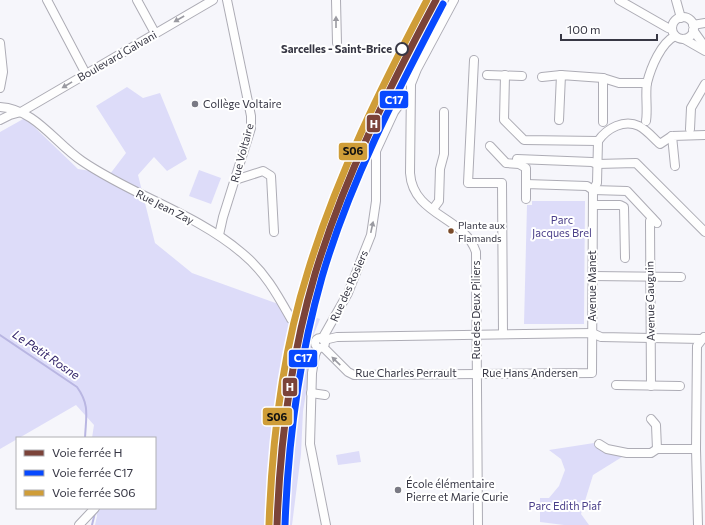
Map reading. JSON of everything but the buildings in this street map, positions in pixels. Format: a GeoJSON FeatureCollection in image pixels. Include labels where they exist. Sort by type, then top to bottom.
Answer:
{"type":"FeatureCollection","features":[{"type":"Feature","properties":{"kind":"street"},"geometry":{"type":"LineString","coordinates":[[47,0],[86,74]]}},
{"type":"Feature","properties":{"kind":"street"},"geometry":{"type":"LineString","coordinates":[[137,0],[155,33]]}},
{"type":"Feature","properties":{"kind":"street","name":"Boulevard Galvani"},"geometry":{"type":"LineString","coordinates":[[21,112],[213,0]]}},
{"type":"Feature","properties":{"kind":"street","name":"Rue Voltaire"},"geometry":{"type":"LineString","coordinates":[[219,236],[223,217],[251,128],[252,116],[227,0]]}},
{"type":"Feature","properties":{"kind":"street"},"geometry":{"type":"LineString","coordinates":[[336,0],[337,43]]}},
{"type":"Feature","properties":{"kind":"street","name":"Rue des Deux Piliers"},"geometry":{"type":"LineString","coordinates":[[454,0],[412,78],[409,100],[410,184],[417,198],[468,237],[473,245],[476,259],[478,525]]}},
{"type":"Feature","properties":{"kind":"street"},"geometry":{"type":"LineString","coordinates":[[619,0],[705,51]]}},
{"type":"Feature","properties":{"kind":"street"},"geometry":{"type":"LineString","coordinates":[[676,0],[681,18]]}},
{"type":"Feature","properties":{"kind":"street"},"geometry":{"type":"LineString","coordinates":[[646,121],[647,83],[660,50],[674,32],[674,22],[681,18],[690,20],[705,47]]}},
{"type":"Feature","properties":{"kind":"street"},"geometry":{"type":"LineString","coordinates":[[693,27],[705,23]]}},
{"type":"Feature","properties":{"kind":"street"},"geometry":{"type":"LineString","coordinates":[[684,39],[690,36],[693,27]]}},
{"type":"Feature","properties":{"kind":"street"},"geometry":{"type":"LineString","coordinates":[[0,44],[3,72],[0,88]]}},
{"type":"Feature","properties":{"kind":"street"},"geometry":{"type":"LineString","coordinates":[[474,60],[468,183],[502,183],[503,334]]}},
{"type":"Feature","properties":{"kind":"street"},"geometry":{"type":"LineString","coordinates":[[487,75],[522,76]]}},
{"type":"Feature","properties":{"kind":"street"},"geometry":{"type":"LineString","coordinates":[[505,75],[504,120],[524,140],[598,141],[610,129],[621,124],[632,124],[640,127],[660,144],[672,136],[705,135]]}},
{"type":"Feature","properties":{"kind":"street"},"geometry":{"type":"LineString","coordinates":[[542,77],[561,75],[603,78],[619,82],[647,83]]}},
{"type":"Feature","properties":{"kind":"street"},"geometry":{"type":"LineString","coordinates":[[560,120],[561,75]]}},
{"type":"Feature","properties":{"kind":"street"},"geometry":{"type":"LineString","coordinates":[[603,78],[604,122]]}},
{"type":"Feature","properties":{"kind":"street"},"geometry":{"type":"LineString","coordinates":[[690,130],[690,108],[705,84]]}},
{"type":"Feature","properties":{"kind":"street","name":"Rue des Rosiers"},"geometry":{"type":"LineString","coordinates":[[326,525],[312,460],[310,432],[313,363],[319,342],[348,293],[371,236],[377,179],[376,158],[378,145],[394,112],[399,105],[409,100]]}},
{"type":"Feature","properties":{"kind":"street"},"geometry":{"type":"LineString","coordinates":[[0,120],[5,110]]}},
{"type":"Feature","properties":{"kind":"street","name":"Rue Jean Zay"},"geometry":{"type":"LineString","coordinates":[[5,110],[28,114],[82,161],[125,187],[219,236],[244,254],[264,274],[291,319]]}},
{"type":"Feature","properties":{"kind":"street"},"geometry":{"type":"LineString","coordinates":[[433,209],[439,201],[440,169],[444,154],[444,112]]}},
{"type":"Feature","properties":{"kind":"street"},"geometry":{"type":"LineString","coordinates":[[672,136],[675,166]]}},
{"type":"Feature","properties":{"kind":"street","name":"Avenue Manet"},"geometry":{"type":"LineString","coordinates":[[592,333],[593,190],[597,183],[598,141]]}},
{"type":"Feature","properties":{"kind":"street"},"geometry":{"type":"LineString","coordinates":[[490,146],[506,163],[519,164],[526,168],[526,199]]}},
{"type":"Feature","properties":{"kind":"street"},"geometry":{"type":"LineString","coordinates":[[517,159],[592,162],[597,164],[636,163],[705,232]]}},
{"type":"Feature","properties":{"kind":"street"},"geometry":{"type":"LineString","coordinates":[[235,180],[263,172],[271,176],[274,232]]}},
{"type":"Feature","properties":{"kind":"street","name":"Avenue Gauguin"},"geometry":{"type":"LineString","coordinates":[[526,184],[587,186],[593,190],[627,191],[655,220],[650,221],[651,386]]}},
{"type":"Feature","properties":{"kind":"street"},"geometry":{"type":"LineString","coordinates":[[593,205],[620,205],[624,207],[625,258]]}},
{"type":"Feature","properties":{"kind":"street"},"geometry":{"type":"LineString","coordinates":[[592,276],[681,277]]}},
{"type":"Feature","properties":{"kind":"street"},"geometry":{"type":"LineString","coordinates":[[319,342],[338,338],[592,333],[601,337],[645,338],[651,340],[704,338]]}},
{"type":"Feature","properties":{"kind":"street","name":"Rue Hans Andersen"},"geometry":{"type":"LineString","coordinates":[[476,372],[592,373],[592,333]]}},
{"type":"Feature","properties":{"kind":"street"},"geometry":{"type":"LineString","coordinates":[[698,525],[702,486],[696,449],[697,346],[704,338]]}},
{"type":"Feature","properties":{"kind":"street","name":"Rue Charles Perrault"},"geometry":{"type":"LineString","coordinates":[[319,342],[348,372],[354,374],[476,372]]}},
{"type":"Feature","properties":{"kind":"street"},"geometry":{"type":"LineString","coordinates":[[616,385],[680,386]]}},
{"type":"Feature","properties":{"kind":"street"},"geometry":{"type":"LineString","coordinates":[[311,393],[325,394]]}},
{"type":"Feature","properties":{"kind":"street"},"geometry":{"type":"LineString","coordinates":[[651,419],[656,426],[656,449]]}},
{"type":"Feature","properties":{"kind":"street"},"geometry":{"type":"LineString","coordinates":[[599,444],[607,449],[627,453],[651,453],[656,449],[696,449]]}},
{"type":"Feature","properties":{"kind":"street"},"geometry":{"type":"LineString","coordinates":[[79,525],[92,510]]}},
{"type":"Feature","properties":{"kind":"green space"},"geometry":{"type":"Polygon","coordinates":[[[127,87],[143,98],[160,93],[187,159],[167,171],[154,157],[138,175],[155,243],[192,273],[320,319],[310,344],[313,351],[303,411],[301,454],[292,525],[95,525],[97,516],[95,509],[156,509],[156,437],[92,437],[94,425],[76,405],[21,437],[16,437],[16,440],[0,449],[0,132],[25,118],[78,169],[110,174],[126,153],[96,106],[127,87]]]}},
{"type":"Feature","properties":{"kind":"green space"},"geometry":{"type":"Polygon","coordinates":[[[199,170],[221,178],[211,204],[189,196],[199,170]]]}},
{"type":"Feature","properties":{"kind":"green space","name":"Parc Jacques Brel"},"geometry":{"type":"Polygon","coordinates":[[[532,201],[585,201],[584,324],[524,324],[527,205],[532,205],[532,201]]]}},
{"type":"Feature","properties":{"kind":"green space","name":"Parc Edith Piaf"},"geometry":{"type":"Polygon","coordinates":[[[594,443],[622,457],[593,475],[581,514],[589,525],[564,525],[540,522],[540,498],[549,498],[559,486],[565,470],[561,459],[549,450],[594,443]]]}},
{"type":"Feature","properties":{"kind":"green space"},"geometry":{"type":"Polygon","coordinates":[[[359,451],[361,462],[338,465],[336,455],[359,451]]]}},
{"type":"Feature","properties":{"kind":"waterway","name":"Le Petit Rosne"},"geometry":{"type":"LineString","coordinates":[[0,335],[77,387],[86,405],[85,437]]}},
{"type":"Feature","properties":{"kind":"waterway","name":"Le Petit Rosne"},"geometry":{"type":"LineString","coordinates":[[92,525],[95,513]]}},
{"type":"Feature","properties":{"kind":"tunnel"},"geometry":{"type":"LineString","coordinates":[[291,319],[310,336]]}},
{"type":"Feature","properties":{"kind":"railway"},"geometry":{"type":"LineString","coordinates":[[305,313],[328,217]]}},
{"type":"Feature","properties":{"kind":"rail line","name":"S06"},"geometry":{"type":"LineString","coordinates":[[269,525],[270,493],[280,396],[291,333],[308,271],[332,201],[346,166],[393,66],[427,0]]}},
{"type":"Feature","properties":{"kind":"rail line","name":"H"},"geometry":{"type":"LineString","coordinates":[[277,525],[281,461],[288,398],[299,336],[315,274],[340,203],[369,134],[401,66],[436,0]]}},
{"type":"Feature","properties":{"kind":"rail line","name":"C17"},"geometry":{"type":"LineString","coordinates":[[285,525],[289,462],[296,400],[307,338],[322,277],[333,241],[360,172],[392,104],[443,4]]}},
{"type":"Feature","properties":{"kind":"place","name":"Sarcelles - Saint-Brice"},"geometry":{"type":"Point","coordinates":[402,49]}},
{"type":"Feature","properties":{"kind":"place","name":"Collège Voltaire"},"geometry":{"type":"Point","coordinates":[195,104]}},
{"type":"Feature","properties":{"kind":"place","name":"Plante aux Flamands"},"geometry":{"type":"Point","coordinates":[451,231]}},
{"type":"Feature","properties":{"kind":"place","name":"École élémentaire Pierre et Marie Curie"},"geometry":{"type":"Point","coordinates":[398,490]}}]}
